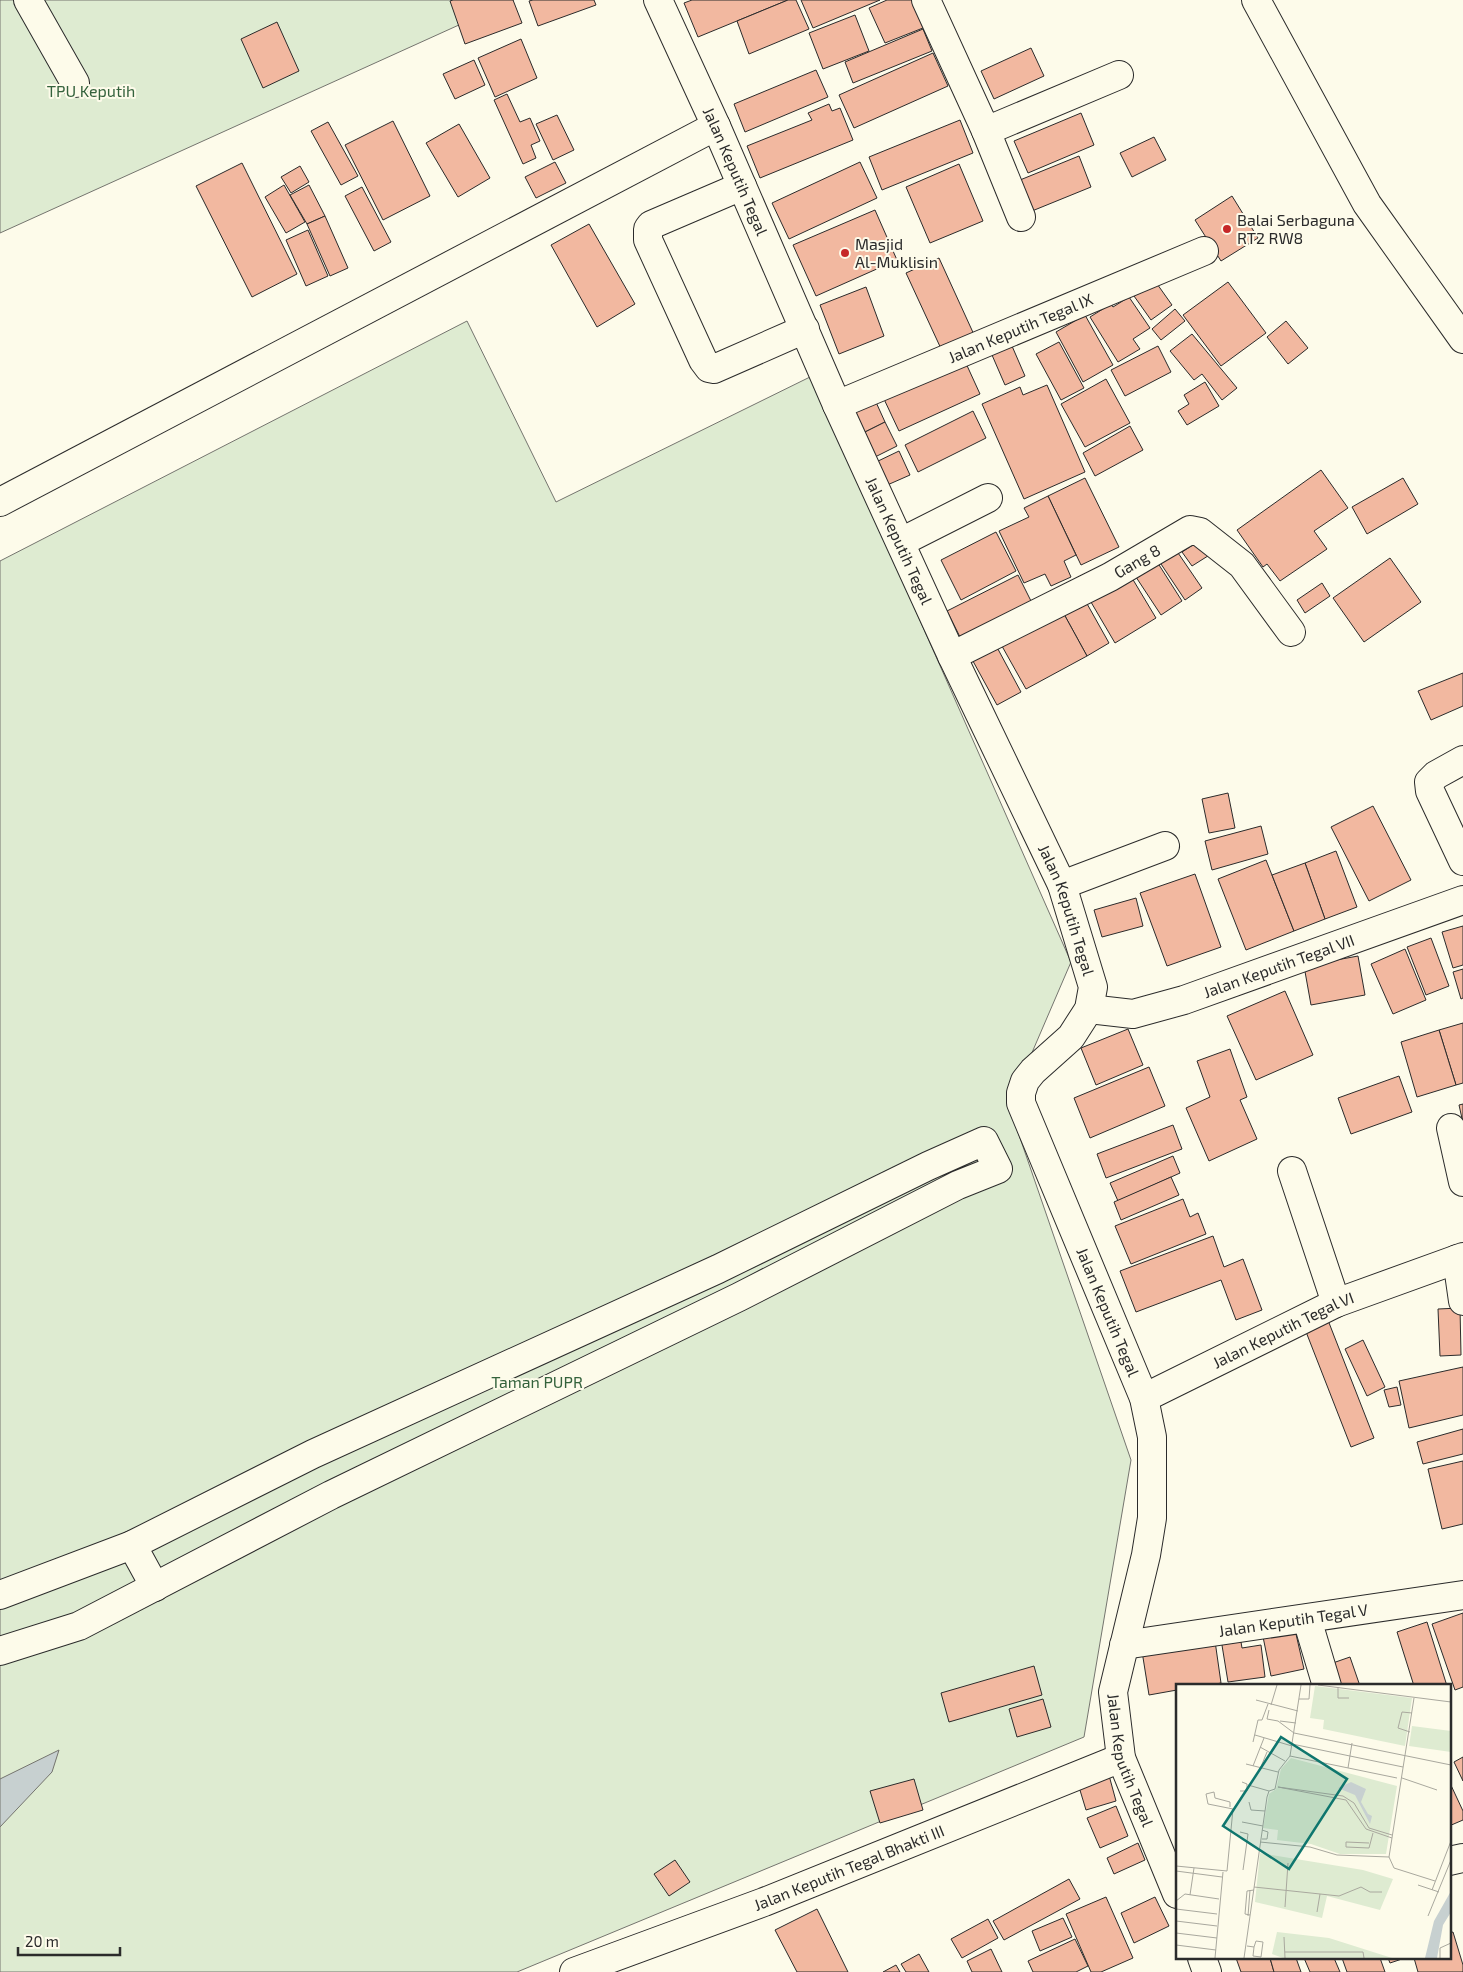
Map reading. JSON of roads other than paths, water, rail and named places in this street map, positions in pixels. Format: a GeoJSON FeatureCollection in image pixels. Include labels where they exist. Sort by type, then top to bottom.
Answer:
{"type":"FeatureCollection","features":[{"type":"Feature","properties":{"kind":"street"},"geometry":{"type":"LineString","coordinates":[[28,0],[75,83]]}},
{"type":"Feature","properties":{"kind":"street","name":"Jalan Keputih Tegal"},"geometry":{"type":"LineString","coordinates":[[658,0],[716,126],[805,329],[836,405],[901,542],[952,656],[1062,885],[1093,987],[1089,1009],[1071,1037],[1033,1071],[1025,1081],[1021,1093],[1021,1103],[1144,1398],[1152,1437],[1152,1518],[1112,1692],[1121,1758],[1176,1892]]}},
{"type":"Feature","properties":{"kind":"street"},"geometry":{"type":"LineString","coordinates":[[926,0],[986,131],[1020,217]]}},
{"type":"Feature","properties":{"kind":"street"},"geometry":{"type":"LineString","coordinates":[[1256,0],[1367,204],[1463,339]]}},
{"type":"Feature","properties":{"kind":"street"},"geometry":{"type":"LineString","coordinates":[[986,131],[1118,75]]}},
{"type":"Feature","properties":{"kind":"street"},"geometry":{"type":"LineString","coordinates":[[0,502],[716,126]]}},
{"type":"Feature","properties":{"kind":"street"},"geometry":{"type":"LineString","coordinates":[[742,186],[651,225],[648,230],[648,240],[703,360],[709,368],[723,365],[805,329]]}},
{"type":"Feature","properties":{"kind":"street","name":"Jalan Keputih Tegal IX"},"geometry":{"type":"LineString","coordinates":[[836,405],[1204,251]]}},
{"type":"Feature","properties":{"kind":"street"},"geometry":{"type":"LineString","coordinates":[[901,542],[988,498]]}},
{"type":"Feature","properties":{"kind":"street","name":"Gang 8"},"geometry":{"type":"LineString","coordinates":[[952,656],[1110,577],[1190,530],[1200,532],[1242,565],[1291,632]]}},
{"type":"Feature","properties":{"kind":"street"},"geometry":{"type":"LineString","coordinates":[[1463,760],[1436,775],[1429,782],[1430,791],[1463,861]]}},
{"type":"Feature","properties":{"kind":"street"},"geometry":{"type":"LineString","coordinates":[[1062,885],[1165,846]]}},
{"type":"Feature","properties":{"kind":"street","name":"Jalan Keputih Tegal VII"},"geometry":{"type":"LineString","coordinates":[[1089,1009],[1134,1014],[1175,1002],[1463,900]]}},
{"type":"Feature","properties":{"kind":"street"},"geometry":{"type":"LineString","coordinates":[[1452,1128],[1463,1182]]}},
{"type":"Feature","properties":{"kind":"street"},"geometry":{"type":"LineString","coordinates":[[0,1595],[132,1545],[313,1454],[718,1269],[928,1166],[984,1141],[998,1168],[958,1185],[739,1297],[331,1495],[79,1626],[0,1650]]}},
{"type":"Feature","properties":{"kind":"street"},"geometry":{"type":"LineString","coordinates":[[1292,1171],[1336,1302]]}},
{"type":"Feature","properties":{"kind":"street"},"geometry":{"type":"LineString","coordinates":[[1460,1258],[1463,1301]]}},
{"type":"Feature","properties":{"kind":"street","name":"Jalan Keputih Tegal VI"},"geometry":{"type":"LineString","coordinates":[[1144,1398],[1336,1302],[1460,1258]]}},
{"type":"Feature","properties":{"kind":"street"},"geometry":{"type":"LineString","coordinates":[[718,1269],[739,1297]]}},
{"type":"Feature","properties":{"kind":"street"},"geometry":{"type":"LineString","coordinates":[[132,1545],[156,1587]]}},
{"type":"Feature","properties":{"kind":"street","name":"Jalan Keputih Tegal V"},"geometry":{"type":"LineString","coordinates":[[1124,1645],[1463,1595]]}},
{"type":"Feature","properties":{"kind":"street"},"geometry":{"type":"LineString","coordinates":[[1307,1619],[1326,1684]]}},
{"type":"Feature","properties":{"kind":"street","name":"Jalan Keputih Tegal Bhakti III"},"geometry":{"type":"LineString","coordinates":[[574,1972],[764,1902],[1121,1758]]}},
{"type":"Feature","properties":{"kind":"street"},"geometry":{"type":"LineString","coordinates":[[1450,1861],[1463,1858]]}},
{"type":"Feature","properties":{"kind":"place","name":"Balai Serbaguna RT2 RW8"},"geometry":{"type":"Point","coordinates":[1227,229]}},
{"type":"Feature","properties":{"kind":"place","name":"Masjid Al-Muklisin"},"geometry":{"type":"Point","coordinates":[845,253]}},
{"type":"Feature","properties":{"kind":"park label","name":"TPU Keputih"},"geometry":{"type":"Point","coordinates":[91,91]}},
{"type":"Feature","properties":{"kind":"park label","name":"Taman PUPR"},"geometry":{"type":"Point","coordinates":[537,1382]}}]}
